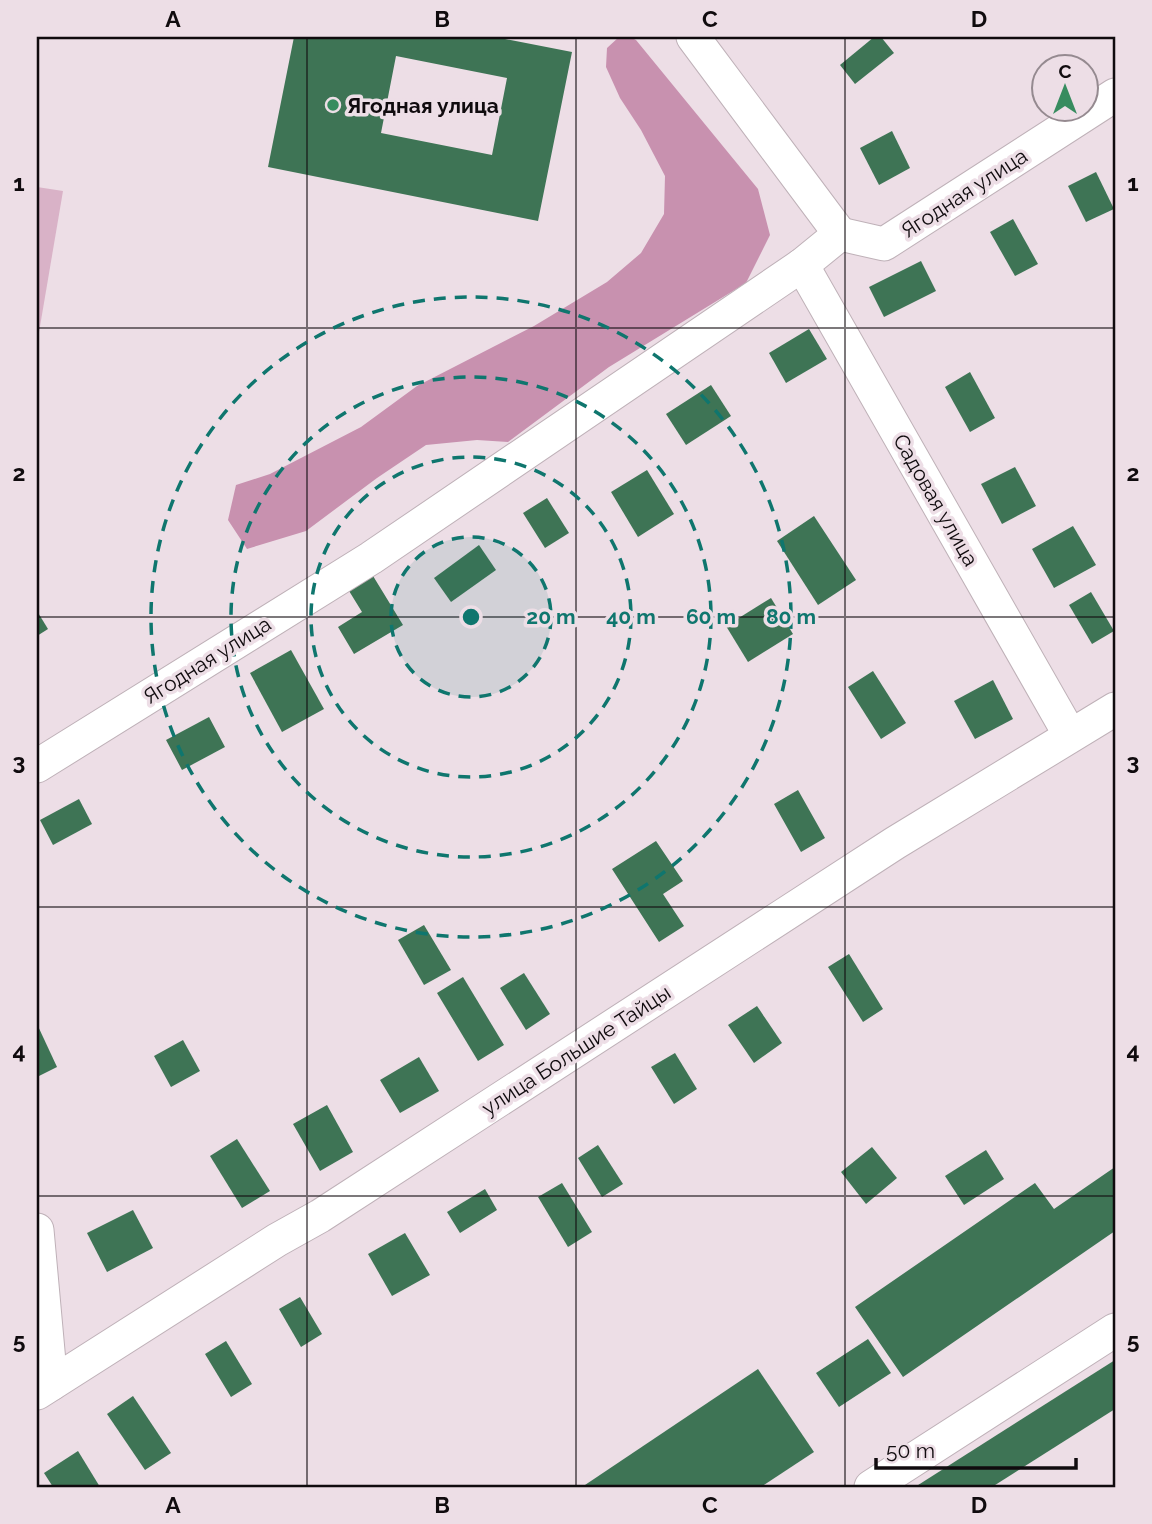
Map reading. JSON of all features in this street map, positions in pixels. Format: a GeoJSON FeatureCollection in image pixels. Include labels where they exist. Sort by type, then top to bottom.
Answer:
{"type":"FeatureCollection","features":[{"type":"Feature","properties":{"kind":"street"},"geometry":{"type":"LineString","coordinates":[[693,37],[840,234]]}},
{"type":"Feature","properties":{"kind":"street","name":"Ягодная улица"},"geometry":{"type":"LineString","coordinates":[[37,766],[371,558],[802,265],[840,234],[884,244],[1115,95]]}},
{"type":"Feature","properties":{"kind":"street","name":"Садовая улица"},"geometry":{"type":"LineString","coordinates":[[802,265],[1070,735]]}},
{"type":"Feature","properties":{"kind":"street","name":"улица Большие Тайцы"},"geometry":{"type":"LineString","coordinates":[[44,1389],[277,1240],[320,1216],[895,843],[1115,709]]}},
{"type":"Feature","properties":{"kind":"street"},"geometry":{"type":"LineString","coordinates":[[37,1230],[44,1389]]}},
{"type":"Feature","properties":{"kind":"street"},"geometry":{"type":"LineString","coordinates":[[871,1487],[1115,1330]]}},
{"type":"Feature","properties":{"kind":"shaded area"},"geometry":{"type":"Polygon","coordinates":[[[619,37],[636,40],[758,189],[770,235],[746,283],[609,367],[508,442],[477,440],[426,445],[306,531],[247,549],[228,520],[236,485],[270,474],[361,427],[417,386],[534,326],[607,282],[641,253],[664,214],[665,176],[641,130],[620,98],[606,67],[607,48],[619,37]]]}},
{"type":"Feature","properties":{"kind":"shaded area"},"geometry":{"type":"Polygon","coordinates":[[[37,187],[63,191],[37,344],[37,187]]]}},
{"type":"Feature","properties":{"kind":"building","name":"Ягодная улица"},"geometry":{"type":"Polygon","coordinates":[[[294,37],[495,37],[572,52],[538,221],[268,167],[294,37]],[[396,56],[381,133],[492,155],[507,78],[396,56]]]}},
{"type":"Feature","properties":{"kind":"building"},"geometry":{"type":"Polygon","coordinates":[[[874,37],[881,37],[894,53],[855,84],[840,65],[874,37]]]}},
{"type":"Feature","properties":{"kind":"building"},"geometry":{"type":"Polygon","coordinates":[[[892,131],[910,168],[879,185],[860,148],[892,131]]]}},
{"type":"Feature","properties":{"kind":"building"},"geometry":{"type":"Polygon","coordinates":[[[1096,172],[1114,209],[1086,222],[1068,186],[1096,172]]]}},
{"type":"Feature","properties":{"kind":"building"},"geometry":{"type":"Polygon","coordinates":[[[1013,219],[1038,264],[1015,276],[990,232],[1013,219]]]}},
{"type":"Feature","properties":{"kind":"building"},"geometry":{"type":"Polygon","coordinates":[[[921,261],[936,291],[884,317],[869,287],[921,261]]]}},
{"type":"Feature","properties":{"kind":"building"},"geometry":{"type":"Polygon","coordinates":[[[809,329],[827,359],[786,383],[769,353],[809,329]]]}},
{"type":"Feature","properties":{"kind":"building"},"geometry":{"type":"Polygon","coordinates":[[[970,372],[995,418],[970,432],[945,387],[970,372]]]}},
{"type":"Feature","properties":{"kind":"building"},"geometry":{"type":"Polygon","coordinates":[[[711,385],[731,416],[686,445],[666,414],[711,385]]]}},
{"type":"Feature","properties":{"kind":"building"},"geometry":{"type":"Polygon","coordinates":[[[1015,467],[1036,506],[1002,524],[981,484],[1015,467]]]}},
{"type":"Feature","properties":{"kind":"building"},"geometry":{"type":"Polygon","coordinates":[[[647,470],[674,514],[638,537],[611,492],[647,470]]]}},
{"type":"Feature","properties":{"kind":"building"},"geometry":{"type":"Polygon","coordinates":[[[547,498],[569,533],[545,548],[523,513],[547,498]]]}},
{"type":"Feature","properties":{"kind":"building"},"geometry":{"type":"Polygon","coordinates":[[[814,516],[856,580],[818,605],[777,541],[814,516]]]}},
{"type":"Feature","properties":{"kind":"building"},"geometry":{"type":"Polygon","coordinates":[[[1073,526],[1096,565],[1054,588],[1032,549],[1073,526]]]}},
{"type":"Feature","properties":{"kind":"building"},"geometry":{"type":"Polygon","coordinates":[[[479,545],[496,570],[451,602],[434,578],[479,545]]]}},
{"type":"Feature","properties":{"kind":"building"},"geometry":{"type":"Polygon","coordinates":[[[370,571],[403,625],[354,654],[338,627],[362,612],[346,586],[370,571]]]}},
{"type":"Feature","properties":{"kind":"building"},"geometry":{"type":"Polygon","coordinates":[[[1091,592],[1114,631],[1092,644],[1069,605],[1091,592]]]}},
{"type":"Feature","properties":{"kind":"building"},"geometry":{"type":"Polygon","coordinates":[[[771,598],[793,634],[748,662],[726,626],[771,598]]]}},
{"type":"Feature","properties":{"kind":"building"},"geometry":{"type":"Polygon","coordinates":[[[37,611],[48,629],[37,636],[37,611]]]}},
{"type":"Feature","properties":{"kind":"building"},"geometry":{"type":"Polygon","coordinates":[[[291,650],[324,709],[282,732],[250,673],[291,650]]]}},
{"type":"Feature","properties":{"kind":"building"},"geometry":{"type":"Polygon","coordinates":[[[873,671],[906,723],[881,739],[848,687],[873,671]]]}},
{"type":"Feature","properties":{"kind":"building"},"geometry":{"type":"Polygon","coordinates":[[[993,680],[1013,719],[975,739],[954,701],[993,680]]]}},
{"type":"Feature","properties":{"kind":"building"},"geometry":{"type":"Polygon","coordinates":[[[209,717],[225,747],[182,770],[166,740],[209,717]]]}},
{"type":"Feature","properties":{"kind":"building"},"geometry":{"type":"Polygon","coordinates":[[[798,790],[825,838],[801,852],[774,804],[798,790]]]}},
{"type":"Feature","properties":{"kind":"building"},"geometry":{"type":"Polygon","coordinates":[[[79,799],[92,824],[53,845],[40,820],[79,799]]]}},
{"type":"Feature","properties":{"kind":"building"},"geometry":{"type":"Polygon","coordinates":[[[656,841],[683,881],[663,894],[684,926],[659,942],[612,869],[656,841]]]}},
{"type":"Feature","properties":{"kind":"building"},"geometry":{"type":"Polygon","coordinates":[[[424,925],[451,970],[424,985],[398,940],[424,925]]]}},
{"type":"Feature","properties":{"kind":"building"},"geometry":{"type":"Polygon","coordinates":[[[849,954],[883,1009],[863,1022],[828,967],[849,954]]]}},
{"type":"Feature","properties":{"kind":"building"},"geometry":{"type":"Polygon","coordinates":[[[524,973],[550,1014],[526,1030],[500,988],[524,973]]]}},
{"type":"Feature","properties":{"kind":"building"},"geometry":{"type":"Polygon","coordinates":[[[463,977],[504,1045],[478,1061],[437,993],[463,977]]]}},
{"type":"Feature","properties":{"kind":"building"},"geometry":{"type":"Polygon","coordinates":[[[757,1006],[782,1043],[754,1063],[728,1025],[757,1006]]]}},
{"type":"Feature","properties":{"kind":"building"},"geometry":{"type":"Polygon","coordinates":[[[37,1024],[57,1067],[37,1077],[37,1024]]]}},
{"type":"Feature","properties":{"kind":"building"},"geometry":{"type":"Polygon","coordinates":[[[183,1040],[200,1071],[171,1087],[154,1056],[183,1040]]]}},
{"type":"Feature","properties":{"kind":"building"},"geometry":{"type":"Polygon","coordinates":[[[675,1053],[697,1089],[674,1104],[651,1067],[675,1053]]]}},
{"type":"Feature","properties":{"kind":"building"},"geometry":{"type":"Polygon","coordinates":[[[419,1057],[439,1091],[400,1113],[380,1080],[419,1057]]]}},
{"type":"Feature","properties":{"kind":"building"},"geometry":{"type":"Polygon","coordinates":[[[327,1105],[353,1152],[320,1171],[293,1124],[327,1105]]]}},
{"type":"Feature","properties":{"kind":"building"},"geometry":{"type":"Polygon","coordinates":[[[237,1139],[270,1191],[242,1208],[210,1156],[237,1139]]]}},
{"type":"Feature","properties":{"kind":"building"},"geometry":{"type":"Polygon","coordinates":[[[598,1145],[623,1184],[602,1197],[578,1158],[598,1145]]]}},
{"type":"Feature","properties":{"kind":"building"},"geometry":{"type":"Polygon","coordinates":[[[872,1147],[897,1178],[866,1204],[841,1172],[872,1147]]]}},
{"type":"Feature","properties":{"kind":"building"},"geometry":{"type":"Polygon","coordinates":[[[986,1150],[1004,1179],[964,1205],[945,1176],[986,1150]]]}},
{"type":"Feature","properties":{"kind":"building"},"geometry":{"type":"Polygon","coordinates":[[[1115,1167],[1115,1231],[903,1377],[855,1307],[1035,1183],[1054,1209],[1115,1167]]]}},
{"type":"Feature","properties":{"kind":"building"},"geometry":{"type":"Polygon","coordinates":[[[562,1183],[592,1232],[568,1247],[538,1197],[562,1183]]]}},
{"type":"Feature","properties":{"kind":"building"},"geometry":{"type":"Polygon","coordinates":[[[485,1189],[497,1210],[460,1233],[447,1212],[485,1189]]]}},
{"type":"Feature","properties":{"kind":"building"},"geometry":{"type":"Polygon","coordinates":[[[133,1210],[153,1248],[107,1272],[87,1233],[133,1210]]]}},
{"type":"Feature","properties":{"kind":"building"},"geometry":{"type":"Polygon","coordinates":[[[405,1233],[430,1275],[392,1296],[368,1254],[405,1233]]]}},
{"type":"Feature","properties":{"kind":"building"},"geometry":{"type":"Polygon","coordinates":[[[300,1297],[322,1334],[301,1347],[279,1309],[300,1297]]]}},
{"type":"Feature","properties":{"kind":"building"},"geometry":{"type":"Polygon","coordinates":[[[868,1339],[891,1373],[839,1407],[816,1373],[868,1339]]]}},
{"type":"Feature","properties":{"kind":"building"},"geometry":{"type":"Polygon","coordinates":[[[226,1341],[252,1384],[231,1397],[205,1354],[226,1341]]]}},
{"type":"Feature","properties":{"kind":"building"},"geometry":{"type":"Polygon","coordinates":[[[1115,1360],[1115,1409],[992,1487],[915,1487],[1115,1360]]]}},
{"type":"Feature","properties":{"kind":"building"},"geometry":{"type":"Polygon","coordinates":[[[758,1369],[814,1452],[761,1487],[582,1487],[758,1369]]]}},
{"type":"Feature","properties":{"kind":"building"},"geometry":{"type":"Polygon","coordinates":[[[133,1396],[171,1453],[145,1470],[107,1414],[133,1396]]]}},
{"type":"Feature","properties":{"kind":"building"},"geometry":{"type":"Polygon","coordinates":[[[78,1451],[100,1487],[53,1487],[44,1473],[78,1451]]]}},
{"type":"Feature","properties":{"kind":"place","name":"Ягодная улица"},"geometry":{"type":"Point","coordinates":[333,105]}}]}
